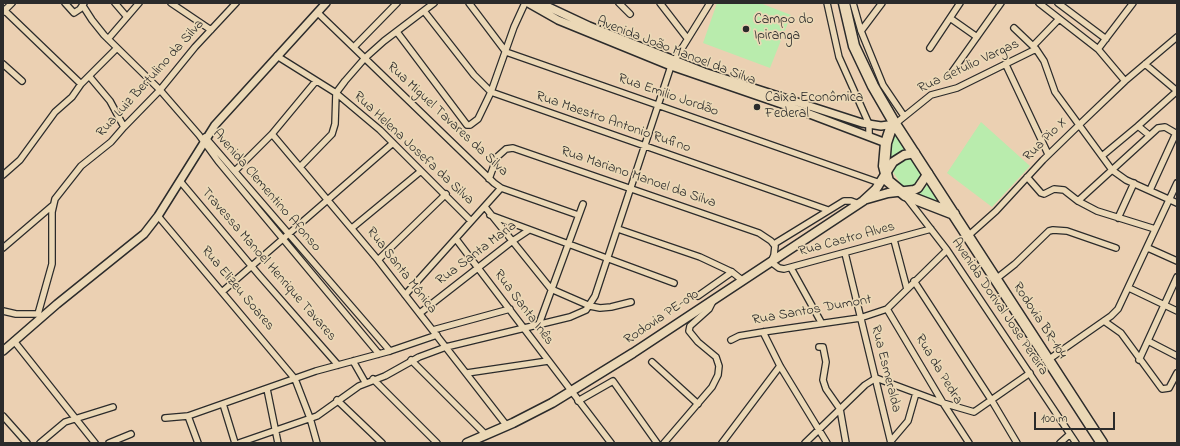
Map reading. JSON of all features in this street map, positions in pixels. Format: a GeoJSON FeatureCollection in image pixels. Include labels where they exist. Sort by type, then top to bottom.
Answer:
{"type":"FeatureCollection","features":[{"type":"Feature","properties":{"kind":"highway","name":"Rodovia BR-104"},"geometry":{"type":"LineString","coordinates":[[844,3],[854,46],[862,66],[895,124],[1102,443]]}},
{"type":"Feature","properties":{"kind":"highway"},"geometry":{"type":"LineString","coordinates":[[895,124],[890,131],[886,143],[885,172],[891,184],[903,194],[954,214]]}},
{"type":"Feature","properties":{"kind":"main road","name":"Rodovia PE-090"},"geometry":{"type":"LineString","coordinates":[[861,203],[880,183],[885,172],[893,162],[899,157],[915,153]]}},
{"type":"Feature","properties":{"kind":"main road","name":"Rodovia PE-090"},"geometry":{"type":"LineString","coordinates":[[467,443],[507,426],[571,392],[861,203],[881,195],[903,194],[918,188],[928,173]]}},
{"type":"Feature","properties":{"kind":"street"},"geometry":{"type":"LineString","coordinates":[[12,3],[4,11],[81,84]]}},
{"type":"Feature","properties":{"kind":"street"},"geometry":{"type":"LineString","coordinates":[[65,3],[74,13],[84,4],[92,20],[108,39],[160,90],[203,138]]}},
{"type":"Feature","properties":{"kind":"street"},"geometry":{"type":"LineString","coordinates":[[115,3],[128,17]]}},
{"type":"Feature","properties":{"kind":"street"},"geometry":{"type":"LineString","coordinates":[[108,39],[139,3]]}},
{"type":"Feature","properties":{"kind":"street"},"geometry":{"type":"LineString","coordinates":[[171,3],[211,30]]}},
{"type":"Feature","properties":{"kind":"street","name":"Rua Luiz Bertulino da Silva"},"geometry":{"type":"LineString","coordinates":[[52,206],[57,196],[81,166],[100,152],[160,90],[236,3]]}},
{"type":"Feature","properties":{"kind":"street"},"geometry":{"type":"LineString","coordinates":[[3,351],[40,316],[144,234],[158,216],[180,181],[203,138],[326,3]]}},
{"type":"Feature","properties":{"kind":"street"},"geometry":{"type":"LineString","coordinates":[[354,47],[397,3]]}},
{"type":"Feature","properties":{"kind":"street"},"geometry":{"type":"LineString","coordinates":[[300,167],[332,134],[335,124],[336,93],[365,58],[434,3]]}},
{"type":"Feature","properties":{"kind":"street"},"geometry":{"type":"LineString","coordinates":[[469,3],[506,52]]}},
{"type":"Feature","properties":{"kind":"street","name":"Avenida João Manoel da Silva"},"geometry":{"type":"LineString","coordinates":[[540,3],[673,63]]}},
{"type":"Feature","properties":{"kind":"street"},"geometry":{"type":"LineString","coordinates":[[618,3],[630,14]]}},
{"type":"Feature","properties":{"kind":"street"},"geometry":{"type":"LineString","coordinates":[[660,3],[687,38]]}},
{"type":"Feature","properties":{"kind":"street"},"geometry":{"type":"LineString","coordinates":[[239,443],[310,418],[324,411],[337,400],[365,382],[385,376],[411,360],[446,346],[524,329],[570,317],[586,310],[590,306],[608,258],[673,63],[687,38],[710,3]]}},
{"type":"Feature","properties":{"kind":"street"},"geometry":{"type":"LineString","coordinates":[[827,3],[839,58],[869,124],[869,136]]}},
{"type":"Feature","properties":{"kind":"street"},"geometry":{"type":"LineString","coordinates":[[853,3],[861,32],[883,85],[904,116]]}},
{"type":"Feature","properties":{"kind":"street"},"geometry":{"type":"LineString","coordinates":[[861,32],[882,3]]}},
{"type":"Feature","properties":{"kind":"street"},"geometry":{"type":"LineString","coordinates":[[930,48],[960,3]]}},
{"type":"Feature","properties":{"kind":"street"},"geometry":{"type":"LineString","coordinates":[[952,72],[1001,3]]}},
{"type":"Feature","properties":{"kind":"street"},"geometry":{"type":"LineString","coordinates":[[1039,3],[1098,49],[1125,81]]}},
{"type":"Feature","properties":{"kind":"street"},"geometry":{"type":"LineString","coordinates":[[1058,3],[1106,39]]}},
{"type":"Feature","properties":{"kind":"street"},"geometry":{"type":"LineString","coordinates":[[1098,49],[1132,3]]}},
{"type":"Feature","properties":{"kind":"street"},"geometry":{"type":"LineString","coordinates":[[397,32],[467,125],[474,123],[478,119],[492,92],[506,52],[530,4]]}},
{"type":"Feature","properties":{"kind":"street","name":"Avenida João Manoel da Silva"},"geometry":{"type":"LineString","coordinates":[[530,4],[565,23],[886,143]]}},
{"type":"Feature","properties":{"kind":"street","name":"Rua Maestro Antonio Rufino"},"geometry":{"type":"LineString","coordinates":[[424,11],[474,75],[492,92],[828,210]]}},
{"type":"Feature","properties":{"kind":"street","name":"Rua Miguel Tavares da Silva"},"geometry":{"type":"LineString","coordinates":[[318,13],[489,179],[501,188],[578,215]]}},
{"type":"Feature","properties":{"kind":"street"},"geometry":{"type":"LineString","coordinates":[[950,18],[977,37]]}},
{"type":"Feature","properties":{"kind":"street","name":"Rua Getulio Vargas"},"geometry":{"type":"LineString","coordinates":[[895,124],[931,95],[957,88],[1006,65],[1034,48],[1059,19]]}},
{"type":"Feature","properties":{"kind":"street"},"geometry":{"type":"LineString","coordinates":[[1014,28],[1034,48],[1048,70],[1055,92],[1112,170],[1126,180],[1177,203]]}},
{"type":"Feature","properties":{"kind":"street","name":"Rua Pio X"},"geometry":{"type":"LineString","coordinates":[[968,236],[996,211],[1048,154],[1125,81],[1177,37]]}},
{"type":"Feature","properties":{"kind":"street"},"geometry":{"type":"LineString","coordinates":[[3,175],[20,160],[47,121],[72,98],[81,84],[117,48]]}},
{"type":"Feature","properties":{"kind":"street","name":"Rua Emilio Jordão"},"geometry":{"type":"LineString","coordinates":[[506,52],[880,183]]}},
{"type":"Feature","properties":{"kind":"street","name":"Rua Helena Josefa da Silva"},"geometry":{"type":"LineString","coordinates":[[278,56],[336,93],[393,143],[446,194],[471,221]]}},
{"type":"Feature","properties":{"kind":"street"},"geometry":{"type":"LineString","coordinates":[[3,64],[22,81]]}},
{"type":"Feature","properties":{"kind":"street"},"geometry":{"type":"LineString","coordinates":[[1102,156],[1177,91],[1144,64]]}},
{"type":"Feature","properties":{"kind":"street"},"geometry":{"type":"LineString","coordinates":[[1006,65],[1048,154]]}},
{"type":"Feature","properties":{"kind":"street","name":"Avenida João Manoel da Silva"},"geometry":{"type":"LineString","coordinates":[[703,74],[869,124],[886,126],[895,124]]}},
{"type":"Feature","properties":{"kind":"street"},"geometry":{"type":"LineString","coordinates":[[89,76],[110,101],[124,127]]}},
{"type":"Feature","properties":{"kind":"street"},"geometry":{"type":"LineString","coordinates":[[235,171],[272,134],[316,81]]}},
{"type":"Feature","properties":{"kind":"street"},"geometry":{"type":"LineString","coordinates":[[1138,126],[1149,135]]}},
{"type":"Feature","properties":{"kind":"street"},"geometry":{"type":"LineString","coordinates":[[1078,201],[1149,135],[1163,126],[1176,133],[1150,190]]}},
{"type":"Feature","properties":{"kind":"street","name":"Rua Santa Mônica"},"geometry":{"type":"LineString","coordinates":[[272,134],[378,260],[507,426]]}},
{"type":"Feature","properties":{"kind":"street","name":"Avenida Clementino Afonso"},"geometry":{"type":"LineString","coordinates":[[203,138],[235,171],[390,351]]}},
{"type":"Feature","properties":{"kind":"street","name":"Avenida Clementino Afonso"},"geometry":{"type":"LineString","coordinates":[[203,138],[282,238],[379,354]]}},
{"type":"Feature","properties":{"kind":"street"},"geometry":{"type":"LineString","coordinates":[[223,291],[282,238],[393,143]]}},
{"type":"Feature","properties":{"kind":"street","name":"Rua Mariano Manoel da Silva"},"geometry":{"type":"LineString","coordinates":[[489,179],[497,157],[506,149],[513,148],[759,233],[767,237],[774,244]]}},
{"type":"Feature","properties":{"kind":"street"},"geometry":{"type":"LineString","coordinates":[[352,228],[421,171]]}},
{"type":"Feature","properties":{"kind":"street"},"geometry":{"type":"LineString","coordinates":[[1026,177],[1041,193],[1044,194],[1059,189],[1097,211],[1155,230]]}},
{"type":"Feature","properties":{"kind":"street","name":"Travessa Manoel Henrique Tavares"},"geometry":{"type":"LineString","coordinates":[[180,181],[338,365]]}},
{"type":"Feature","properties":{"kind":"street"},"geometry":{"type":"LineString","coordinates":[[1118,218],[1134,183]]}},
{"type":"Feature","properties":{"kind":"street"},"geometry":{"type":"LineString","coordinates":[[1048,360],[1104,321],[1118,309],[1148,248],[1177,183]]}},
{"type":"Feature","properties":{"kind":"street"},"geometry":{"type":"LineString","coordinates":[[405,295],[501,188]]}},
{"type":"Feature","properties":{"kind":"street"},"geometry":{"type":"LineString","coordinates":[[378,260],[446,194]]}},
{"type":"Feature","properties":{"kind":"street","name":"Avenida Dorival Jose Pereira"},"geometry":{"type":"LineString","coordinates":[[903,194],[947,250],[1076,443]]}},
{"type":"Feature","properties":{"kind":"street"},"geometry":{"type":"LineString","coordinates":[[771,262],[775,250],[774,244],[844,201],[861,203]]}},
{"type":"Feature","properties":{"kind":"street"},"geometry":{"type":"LineString","coordinates":[[539,324],[583,204]]}},
{"type":"Feature","properties":{"kind":"street"},"geometry":{"type":"LineString","coordinates":[[3,248],[52,206]]}},
{"type":"Feature","properties":{"kind":"street"},"geometry":{"type":"LineString","coordinates":[[40,316],[52,264],[52,206]]}},
{"type":"Feature","properties":{"kind":"street"},"geometry":{"type":"LineString","coordinates":[[485,207],[511,242],[551,289],[590,306],[604,308],[631,302]]}},
{"type":"Feature","properties":{"kind":"street"},"geometry":{"type":"LineString","coordinates":[[490,215],[674,283]]}},
{"type":"Feature","properties":{"kind":"street","name":"Rua Elizeu Soares"},"geometry":{"type":"LineString","coordinates":[[158,216],[296,379],[317,443]]}},
{"type":"Feature","properties":{"kind":"street","name":"Rua Castro Alves"},"geometry":{"type":"LineString","coordinates":[[771,262],[779,268],[791,268],[894,240],[931,228]]}},
{"type":"Feature","properties":{"kind":"street"},"geometry":{"type":"LineString","coordinates":[[618,229],[700,257],[732,272],[742,280]]}},
{"type":"Feature","properties":{"kind":"street","name":"Rua Santa Maria"},"geometry":{"type":"LineString","coordinates":[[420,313],[511,242],[529,230]]}},
{"type":"Feature","properties":{"kind":"street"},"geometry":{"type":"LineString","coordinates":[[996,279],[1053,230],[1067,231],[1116,248]]}},
{"type":"Feature","properties":{"kind":"street","name":"Rua Santa Inês"},"geometry":{"type":"LineString","coordinates":[[456,239],[611,443]]}},
{"type":"Feature","properties":{"kind":"street"},"geometry":{"type":"LineString","coordinates":[[894,240],[906,289]]}},
{"type":"Feature","properties":{"kind":"street"},"geometry":{"type":"LineString","coordinates":[[1148,248],[1177,261]]}},
{"type":"Feature","properties":{"kind":"street","name":"Rua Santos Dumont"},"geometry":{"type":"LineString","coordinates":[[731,340],[740,336],[821,322],[860,318],[887,309],[947,250]]}},
{"type":"Feature","properties":{"kind":"street","name":"Rua Esmeralda"},"geometry":{"type":"LineString","coordinates":[[845,253],[891,442]]}},
{"type":"Feature","properties":{"kind":"street"},"geometry":{"type":"LineString","coordinates":[[791,268],[821,322]]}},
{"type":"Feature","properties":{"kind":"street"},"geometry":{"type":"LineString","coordinates":[[698,296],[732,272]]}},
{"type":"Feature","properties":{"kind":"street"},"geometry":{"type":"LineString","coordinates":[[317,280],[323,274]]}},
{"type":"Feature","properties":{"kind":"street"},"geometry":{"type":"LineString","coordinates":[[1139,360],[1177,277]]}},
{"type":"Feature","properties":{"kind":"street"},"geometry":{"type":"LineString","coordinates":[[914,281],[992,401],[1017,443]]}},
{"type":"Feature","properties":{"kind":"street"},"geometry":{"type":"LineString","coordinates":[[1129,288],[1177,311]]}},
{"type":"Feature","properties":{"kind":"street"},"geometry":{"type":"LineString","coordinates":[[664,443],[698,404],[715,382],[718,375],[718,361],[716,357],[689,333],[689,328],[709,310],[714,298]]}},
{"type":"Feature","properties":{"kind":"street"},"geometry":{"type":"LineString","coordinates":[[164,418],[188,416],[338,365],[390,351],[435,333],[510,309]]}},
{"type":"Feature","properties":{"kind":"street","name":"Rua da Pedra"},"geometry":{"type":"LineString","coordinates":[[887,309],[943,403],[969,443]]}},
{"type":"Feature","properties":{"kind":"street"},"geometry":{"type":"LineString","coordinates":[[3,311],[16,314],[40,316]]}},
{"type":"Feature","properties":{"kind":"street"},"geometry":{"type":"LineString","coordinates":[[1104,321],[1121,333],[1139,360],[1162,389],[1169,388],[1177,374]]}},
{"type":"Feature","properties":{"kind":"street"},"geometry":{"type":"LineString","coordinates":[[763,332],[780,366],[820,429],[827,443]]}},
{"type":"Feature","properties":{"kind":"street"},"geometry":{"type":"LineString","coordinates":[[14,341],[77,418],[95,443]]}},
{"type":"Feature","properties":{"kind":"street"},"geometry":{"type":"LineString","coordinates":[[1148,341],[1177,356]]}},
{"type":"Feature","properties":{"kind":"street"},"geometry":{"type":"LineString","coordinates":[[820,347],[823,347],[826,362],[823,380],[826,389],[840,409],[846,443]]}},
{"type":"Feature","properties":{"kind":"street"},"geometry":{"type":"LineString","coordinates":[[411,360],[486,435]]}},
{"type":"Feature","properties":{"kind":"street"},"geometry":{"type":"LineString","coordinates":[[353,361],[365,382]]}},
{"type":"Feature","properties":{"kind":"street"},"geometry":{"type":"LineString","coordinates":[[467,374],[548,361]]}},
{"type":"Feature","properties":{"kind":"street"},"geometry":{"type":"LineString","coordinates":[[652,362],[698,404]]}},
{"type":"Feature","properties":{"kind":"street"},"geometry":{"type":"LineString","coordinates":[[722,443],[780,366]]}},
{"type":"Feature","properties":{"kind":"street"},"geometry":{"type":"LineString","coordinates":[[805,443],[840,409],[876,378],[943,403],[974,412],[992,401],[1030,373]]}},
{"type":"Feature","properties":{"kind":"street"},"geometry":{"type":"LineString","coordinates":[[373,379],[437,443]]}},
{"type":"Feature","properties":{"kind":"street"},"geometry":{"type":"LineString","coordinates":[[578,401],[613,381],[657,443]]}},
{"type":"Feature","properties":{"kind":"street"},"geometry":{"type":"LineString","coordinates":[[267,389],[278,443]]}},
{"type":"Feature","properties":{"kind":"street"},"geometry":{"type":"LineString","coordinates":[[891,442],[908,421],[916,393]]}},
{"type":"Feature","properties":{"kind":"street"},"geometry":{"type":"LineString","coordinates":[[337,400],[382,443]]}},
{"type":"Feature","properties":{"kind":"street"},"geometry":{"type":"LineString","coordinates":[[223,404],[235,443]]}},
{"type":"Feature","properties":{"kind":"street"},"geometry":{"type":"LineString","coordinates":[[40,443],[65,422],[112,408]]}},
{"type":"Feature","properties":{"kind":"street"},"geometry":{"type":"LineString","coordinates":[[3,416],[27,443]]}},
{"type":"Feature","properties":{"kind":"street"},"geometry":{"type":"LineString","coordinates":[[188,416],[198,443]]}},
{"type":"Feature","properties":{"kind":"street"},"geometry":{"type":"LineString","coordinates":[[109,443],[132,434]]}},
{"type":"Feature","properties":{"kind":"street"},"geometry":{"type":"LineString","coordinates":[[1060,443],[1070,434]]}},
{"type":"Feature","properties":{"kind":"green space","name":"Campo do Ipiranga"},"geometry":{"type":"Polygon","coordinates":[[[717,3],[760,3],[791,15],[770,68],[703,43],[717,3]]]}},
{"type":"Feature","properties":{"kind":"green space"},"geometry":{"type":"Polygon","coordinates":[[[981,122],[1030,166],[992,207],[947,173],[981,122]]]}},
{"type":"Feature","properties":{"kind":"green space"},"geometry":{"type":"Polygon","coordinates":[[[894,132],[907,152],[889,164],[889,159],[894,132]]]}},
{"type":"Feature","properties":{"kind":"green space"},"geometry":{"type":"Polygon","coordinates":[[[911,157],[924,177],[912,188],[903,187],[893,172],[895,165],[899,160],[911,157]]]}},
{"type":"Feature","properties":{"kind":"green space"},"geometry":{"type":"Polygon","coordinates":[[[928,183],[942,205],[912,193],[918,193],[925,188],[928,183]]]}},
{"type":"Feature","properties":{"kind":"place","name":"Campo do Ipiranga"},"geometry":{"type":"Point","coordinates":[746,29]}},
{"type":"Feature","properties":{"kind":"place","name":"Caixa Econômica Federal"},"geometry":{"type":"Point","coordinates":[757,107]}}]}
